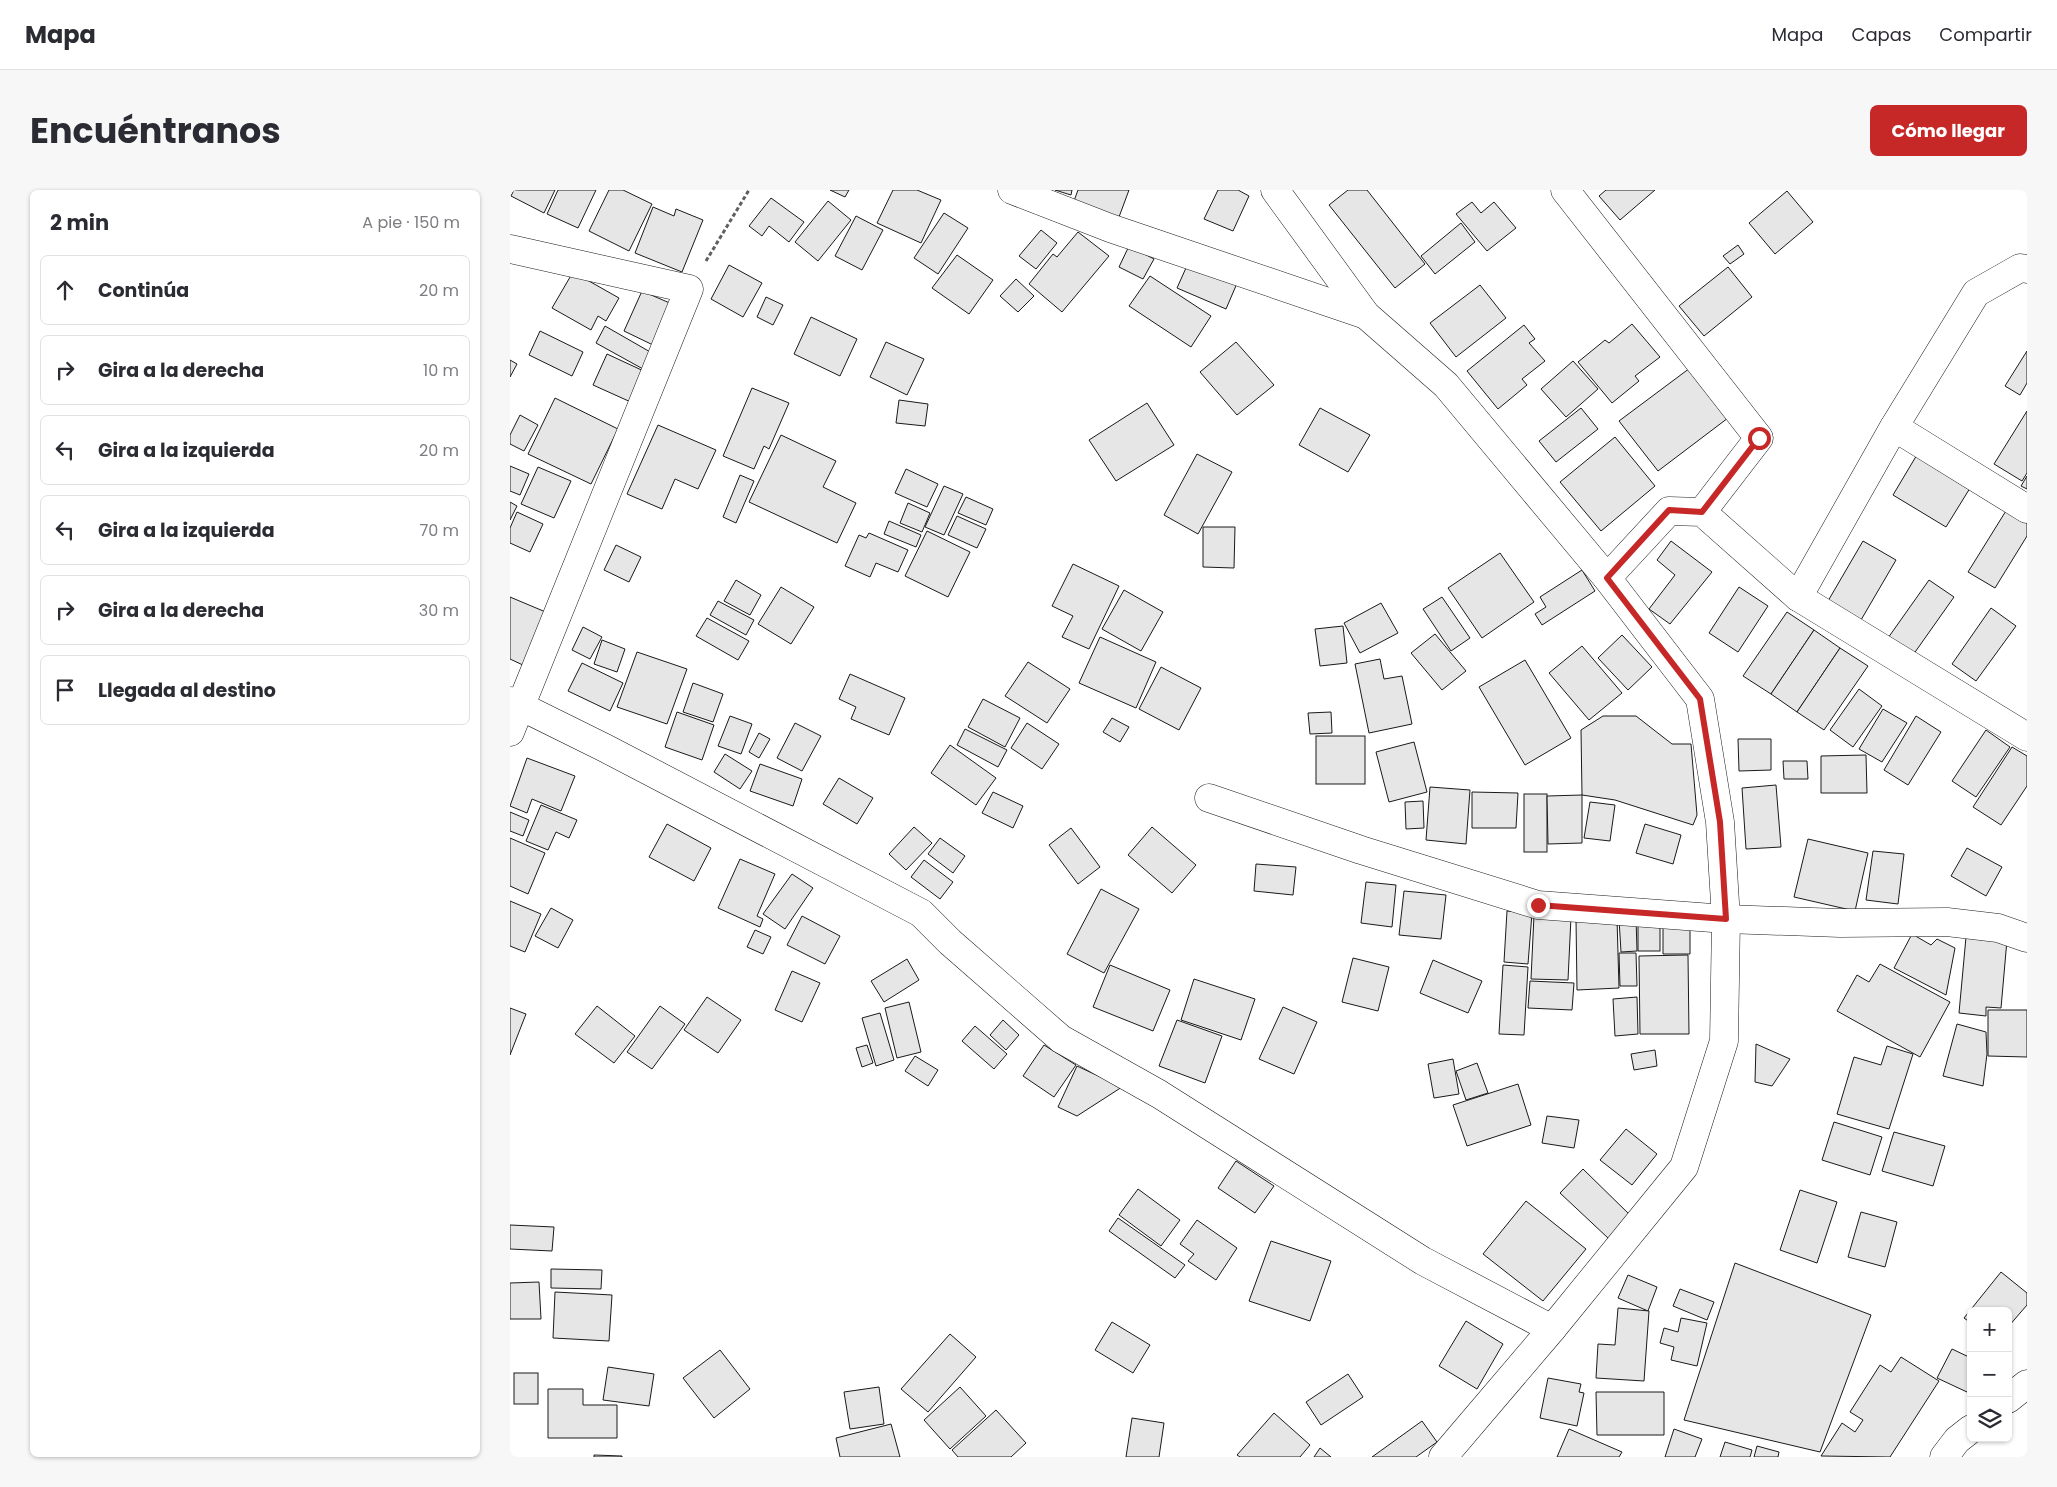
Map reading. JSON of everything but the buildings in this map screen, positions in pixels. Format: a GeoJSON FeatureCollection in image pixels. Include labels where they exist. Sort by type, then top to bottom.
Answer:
{"type":"FeatureCollection","features":[{"type":"Feature","properties":{"kind":"street"},"geometry":{"type":"LineString","coordinates":[[1012,190],[1110,228],[1366,315]]}},
{"type":"Feature","properties":{"kind":"street"},"geometry":{"type":"LineString","coordinates":[[1275,190],[1366,315],[1446,384],[1607,578],[1700,699],[1720,822],[1726,919],[1724,1041],[1684,1167],[1552,1329],[1443,1457]]}},
{"type":"Feature","properties":{"kind":"street"},"geometry":{"type":"LineString","coordinates":[[1565,190],[1759,438],[1702,512]]}},
{"type":"Feature","properties":{"kind":"street"},"geometry":{"type":"LineString","coordinates":[[510,249],[689,290],[516,704],[510,732]]}},
{"type":"Feature","properties":{"kind":"street"},"geometry":{"type":"LineString","coordinates":[[1798,596],[1894,427],[1976,293],[2020,268],[2027,269]]}},
{"type":"Feature","properties":{"kind":"street"},"geometry":{"type":"LineString","coordinates":[[1894,427],[2027,509]]}},
{"type":"Feature","properties":{"kind":"street"},"geometry":{"type":"LineString","coordinates":[[1607,578],[1669,510],[1702,512],[1798,596],[2027,737]]}},
{"type":"Feature","properties":{"kind":"street"},"geometry":{"type":"LineString","coordinates":[[516,704],[921,913],[950,942],[1061,1039],[1160,1094],[1423,1262],[1552,1329]]}},
{"type":"Feature","properties":{"kind":"street"},"geometry":{"type":"LineString","coordinates":[[1209,798],[1361,850],[1538,905],[1726,919],[1840,923],[1947,922],[1998,928],[2027,938]]}},
{"type":"Feature","properties":{"kind":"street"},"geometry":{"type":"LineString","coordinates":[[2011,1397],[2027,1384]]}},
{"type":"Feature","properties":{"kind":"street"},"geometry":{"type":"LineString","coordinates":[[1944,1457],[1967,1432]]}},
{"type":"Feature","properties":{"kind":"path"},"geometry":{"type":"LineString","coordinates":[[689,290],[749,190]]}},
{"type":"Feature","properties":{"kind":"route"},"geometry":{"type":"LineString","coordinates":[[1538,905],[1726,919],[1720,822],[1700,699],[1607,578],[1669,510],[1702,512],[1759,438]]}}]}
